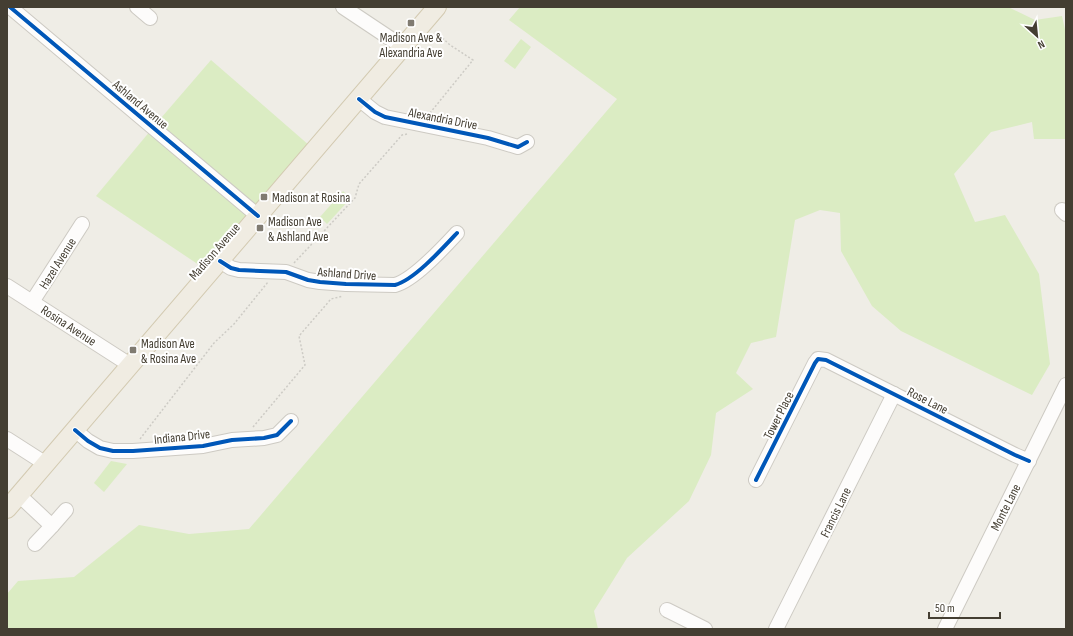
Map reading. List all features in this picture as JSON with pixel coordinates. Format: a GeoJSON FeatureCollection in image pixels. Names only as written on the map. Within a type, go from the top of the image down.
{"type":"FeatureCollection","features":[{"type":"Feature","properties":{"kind":"main road","name":"Madison Avenue"},"geometry":{"type":"LineString","coordinates":[[7,509],[437,7]]}},
{"type":"Feature","properties":{"kind":"street","name":"Ashland Avenue"},"geometry":{"type":"LineString","coordinates":[[10,7],[258,216]]}},
{"type":"Feature","properties":{"kind":"street"},"geometry":{"type":"LineString","coordinates":[[137,7],[150,18]]}},
{"type":"Feature","properties":{"kind":"street"},"geometry":{"type":"LineString","coordinates":[[343,7],[403,47]]}},
{"type":"Feature","properties":{"kind":"street","name":"Alexandria Drive"},"geometry":{"type":"LineString","coordinates":[[359,99],[375,112],[386,117],[488,138],[518,147],[527,142]]}},
{"type":"Feature","properties":{"kind":"street","name":"Hazel Avenue"},"geometry":{"type":"LineString","coordinates":[[32,302],[82,224]]}},
{"type":"Feature","properties":{"kind":"street","name":"Ashland Drive"},"geometry":{"type":"LineString","coordinates":[[220,261],[231,268],[239,270],[286,272],[308,280],[320,282],[395,285],[413,275],[458,234]]}},
{"type":"Feature","properties":{"kind":"street","name":"Rosina Avenue"},"geometry":{"type":"LineString","coordinates":[[7,286],[130,365]]}},
{"type":"Feature","properties":{"kind":"street","name":"Rose Lane"},"geometry":{"type":"LineString","coordinates":[[818,359],[826,360],[1015,455],[1029,460]]}},
{"type":"Feature","properties":{"kind":"street","name":"Tower Place"},"geometry":{"type":"LineString","coordinates":[[756,480],[818,359]]}},
{"type":"Feature","properties":{"kind":"street","name":"Monte Lane"},"geometry":{"type":"LineString","coordinates":[[945,629],[1066,385]]}},
{"type":"Feature","properties":{"kind":"street","name":"Francis Lane"},"geometry":{"type":"LineString","coordinates":[[776,629],[894,394]]}},
{"type":"Feature","properties":{"kind":"street","name":"Indiana Drive"},"geometry":{"type":"LineString","coordinates":[[75,430],[88,441],[100,448],[113,451],[133,451],[203,446],[232,440],[264,438],[277,435],[291,421]]}},
{"type":"Feature","properties":{"kind":"street"},"geometry":{"type":"LineString","coordinates":[[7,439],[46,464]]}},
{"type":"Feature","properties":{"kind":"street"},"geometry":{"type":"LineString","coordinates":[[19,495],[52,526]]}},
{"type":"Feature","properties":{"kind":"street"},"geometry":{"type":"LineString","coordinates":[[35,544],[66,510]]}},
{"type":"Feature","properties":{"kind":"street"},"geometry":{"type":"LineString","coordinates":[[667,610],[705,629]]}},
{"type":"Feature","properties":{"kind":"path"},"geometry":{"type":"LineString","coordinates":[[286,272],[355,198],[359,184],[402,135],[414,132],[422,124],[473,60],[450,45],[424,22]]}},
{"type":"Feature","properties":{"kind":"path"},"geometry":{"type":"LineString","coordinates":[[133,451],[142,434],[214,343],[234,324],[268,282],[271,271]]}},
{"type":"Feature","properties":{"kind":"path"},"geometry":{"type":"LineString","coordinates":[[243,439],[305,364],[299,336],[331,299],[346,296]]}},
{"type":"Feature","properties":{"kind":"green space"},"geometry":{"type":"Polygon","coordinates":[[[520,7],[1008,7],[1035,20],[1062,16],[1066,34],[1066,139],[1034,139],[1032,122],[991,132],[954,174],[975,222],[1005,215],[1039,274],[1050,364],[1032,395],[901,331],[872,306],[841,251],[840,213],[820,210],[795,220],[776,337],[751,343],[736,373],[753,389],[716,413],[711,455],[689,501],[627,558],[594,611],[598,629],[7,629],[7,594],[18,581],[74,577],[139,525],[189,534],[249,529],[617,99],[509,20],[520,7]]]}},
{"type":"Feature","properties":{"kind":"green space"},"geometry":{"type":"Polygon","coordinates":[[[521,39],[531,47],[515,69],[504,61],[521,39]]]}},
{"type":"Feature","properties":{"kind":"green space"},"geometry":{"type":"Polygon","coordinates":[[[211,60],[310,146],[205,269],[96,196],[211,60]]]}},
{"type":"Feature","properties":{"kind":"green space"},"geometry":{"type":"Polygon","coordinates":[[[343,191],[351,198],[327,224],[320,217],[343,191]]]}},
{"type":"Feature","properties":{"kind":"green space"},"geometry":{"type":"Polygon","coordinates":[[[111,461],[127,464],[104,492],[94,483],[111,461]]]}},
{"type":"Feature","properties":{"kind":"cycle path"},"geometry":{"type":"LineString","coordinates":[[10,7],[258,216]]}},
{"type":"Feature","properties":{"kind":"cycle path"},"geometry":{"type":"LineString","coordinates":[[359,99],[375,112],[385,117],[488,138],[518,147],[527,142]]}},
{"type":"Feature","properties":{"kind":"cycle path"},"geometry":{"type":"LineString","coordinates":[[220,261],[231,268],[239,270],[286,272],[308,280],[320,282],[395,285],[411,277],[436,255],[457,233]]}},
{"type":"Feature","properties":{"kind":"cycle path"},"geometry":{"type":"LineString","coordinates":[[756,480],[818,359],[826,360],[1029,461]]}},
{"type":"Feature","properties":{"kind":"cycle path"},"geometry":{"type":"LineString","coordinates":[[75,430],[88,441],[100,448],[113,451],[133,451],[203,446],[232,440],[264,438],[277,435],[291,421]]}},
{"type":"Feature","properties":{"kind":"place","name":"Madison Ave & Alexandria Ave"},"geometry":{"type":"Point","coordinates":[411,23]}},
{"type":"Feature","properties":{"kind":"place","name":"Madison at Rosina"},"geometry":{"type":"Point","coordinates":[264,197]}},
{"type":"Feature","properties":{"kind":"place","name":"Madison Ave & Ashland Ave"},"geometry":{"type":"Point","coordinates":[260,228]}},
{"type":"Feature","properties":{"kind":"place","name":"Madison Ave & Rosina Ave"},"geometry":{"type":"Point","coordinates":[133,350]}}]}
